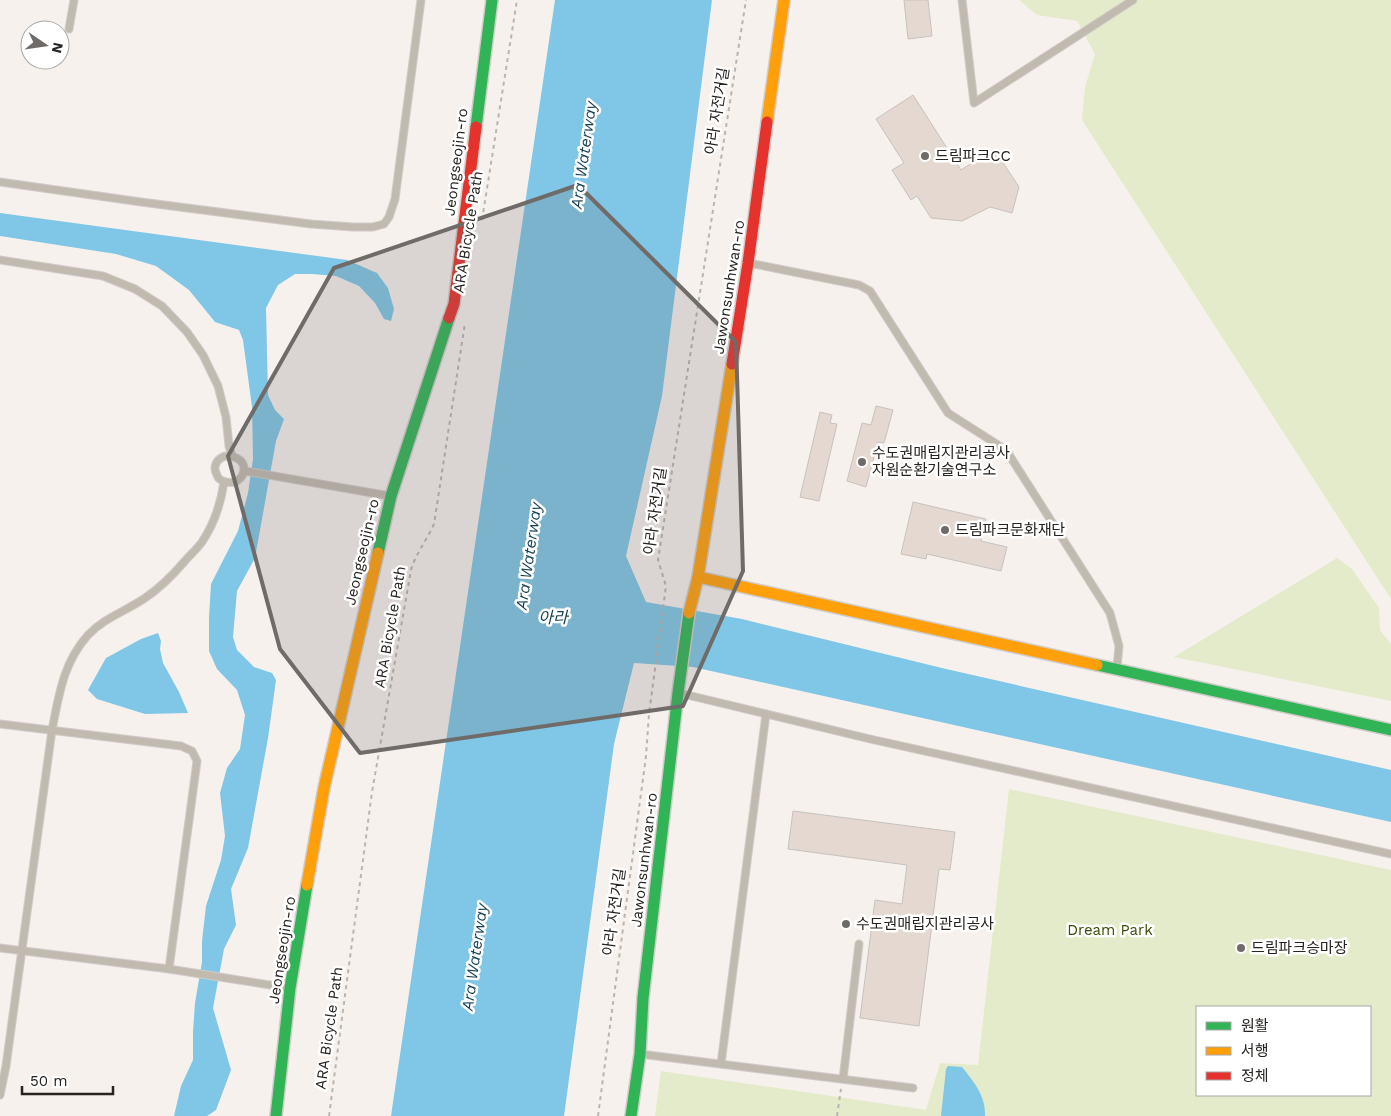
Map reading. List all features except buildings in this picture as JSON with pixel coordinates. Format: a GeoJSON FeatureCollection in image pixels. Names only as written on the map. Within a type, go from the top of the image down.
{"type":"FeatureCollection","features":[{"type":"Feature","properties":{"kind":"street","name":"Jeongseojin-ro"},"geometry":{"type":"LineString","coordinates":[[276,1116],[290,988],[324,788],[391,496],[454,304],[492,0]]}},
{"type":"Feature","properties":{"kind":"street","name":"Jawonsunhwan-ro"},"geometry":{"type":"LineString","coordinates":[[631,1116],[640,1054],[643,998],[679,687],[690,608],[698,577],[748,263],[784,0]]}},
{"type":"Feature","properties":{"kind":"street"},"geometry":{"type":"LineString","coordinates":[[698,577],[1391,730]]}},
{"type":"Feature","properties":{"kind":"lane"},"geometry":{"type":"LineString","coordinates":[[70,23],[74,0]]}},
{"type":"Feature","properties":{"kind":"lane"},"geometry":{"type":"LineString","coordinates":[[0,182],[311,224],[374,227],[384,224],[395,199],[420,0]]}},
{"type":"Feature","properties":{"kind":"lane"},"geometry":{"type":"LineString","coordinates":[[962,0],[974,103],[1133,0]]}},
{"type":"Feature","properties":{"kind":"lane"},"geometry":{"type":"LineString","coordinates":[[0,260],[103,276],[135,289],[162,306],[187,332],[203,355],[218,386],[226,416],[232,456]]}},
{"type":"Feature","properties":{"kind":"lane"},"geometry":{"type":"LineString","coordinates":[[748,263],[859,285],[870,291],[948,413],[1006,450],[1110,613],[1119,646],[1116,669]]}},
{"type":"Feature","properties":{"kind":"lane"},"geometry":{"type":"LineString","coordinates":[[232,456],[237,457],[241,461],[244,471],[237,481],[230,483],[219,479],[214,468],[221,458],[232,456]]}},
{"type":"Feature","properties":{"kind":"lane"},"geometry":{"type":"LineString","coordinates":[[244,471],[391,496]]}},
{"type":"Feature","properties":{"kind":"lane"},"geometry":{"type":"LineString","coordinates":[[0,1095],[52,730],[60,688],[71,659],[88,635],[116,614],[145,598],[168,581],[202,542],[215,516],[224,482]]}},
{"type":"Feature","properties":{"kind":"lane"},"geometry":{"type":"LineString","coordinates":[[679,687],[766,714],[885,742],[1391,854]]}},
{"type":"Feature","properties":{"kind":"lane"},"geometry":{"type":"LineString","coordinates":[[720,1064],[766,714]]}},
{"type":"Feature","properties":{"kind":"lane"},"geometry":{"type":"LineString","coordinates":[[0,724],[181,746],[192,751],[197,761],[169,969]]}},
{"type":"Feature","properties":{"kind":"lane"},"geometry":{"type":"LineString","coordinates":[[843,1079],[859,944]]}},
{"type":"Feature","properties":{"kind":"lane"},"geometry":{"type":"LineString","coordinates":[[0,948],[169,969],[290,988]]}},
{"type":"Feature","properties":{"kind":"lane"},"geometry":{"type":"LineString","coordinates":[[640,1054],[913,1088]]}},
{"type":"Feature","properties":{"kind":"path","name":"ARA Bicycle Path"},"geometry":{"type":"LineString","coordinates":[[481,223],[517,0]]}},
{"type":"Feature","properties":{"kind":"path","name":"아라 자전거길"},"geometry":{"type":"LineString","coordinates":[[598,1116],[646,756],[648,714],[666,586],[658,560],[746,0]]}},
{"type":"Feature","properties":{"kind":"path","name":"ARA Bicycle Path"},"geometry":{"type":"LineString","coordinates":[[329,1116],[377,764],[411,570],[419,549],[434,524],[466,320]]}},
{"type":"Feature","properties":{"kind":"path"},"geometry":{"type":"LineString","coordinates":[[837,1116],[843,1079]]}},
{"type":"Feature","properties":{"kind":"highlighted area"},"geometry":{"type":"Polygon","coordinates":[[[578,185],[736,342],[743,571],[683,706],[360,753],[280,649],[228,456],[334,268],[578,185]]]}},
{"type":"Feature","properties":{"kind":"green space"},"geometry":{"type":"Polygon","coordinates":[[[1019,0],[1391,0],[1391,599],[1082,120],[1085,87],[1095,54],[1077,21],[1037,15],[1019,0]]]}},
{"type":"Feature","properties":{"kind":"green space"},"geometry":{"type":"Polygon","coordinates":[[[1337,558],[1352,569],[1379,608],[1380,630],[1391,644],[1391,701],[1174,657],[1337,558]]]}},
{"type":"Feature","properties":{"kind":"green space","name":"Dream Park"},"geometry":{"type":"Polygon","coordinates":[[[1009,789],[1391,870],[1391,1116],[655,1116],[661,1071],[926,1110],[940,1063],[978,1065],[1009,789]]]}},
{"type":"Feature","properties":{"kind":"water","name":"아라"},"geometry":{"type":"Polygon","coordinates":[[[555,0],[712,0],[662,396],[626,556],[646,602],[742,619],[946,669],[1391,770],[1391,822],[693,667],[634,663],[614,744],[564,1116],[391,1116],[555,0]]]}},
{"type":"Feature","properties":{"kind":"water"},"geometry":{"type":"Polygon","coordinates":[[[0,213],[347,260],[377,273],[388,288],[394,309],[391,321],[384,319],[375,303],[359,286],[336,276],[312,274],[295,274],[278,285],[266,308],[268,395],[275,410],[284,419],[276,441],[255,558],[237,591],[233,637],[237,650],[254,667],[272,673],[276,680],[268,738],[248,848],[231,889],[236,925],[224,949],[213,1008],[231,1070],[216,1110],[207,1116],[174,1116],[181,1086],[193,1060],[195,1003],[202,962],[206,906],[221,860],[225,836],[220,793],[227,768],[240,749],[245,715],[237,690],[217,669],[209,651],[211,584],[238,531],[248,493],[253,459],[252,407],[243,340],[239,330],[215,322],[189,290],[156,266],[116,254],[0,236],[0,213]]]}},
{"type":"Feature","properties":{"kind":"water"},"geometry":{"type":"Polygon","coordinates":[[[158,633],[161,641],[160,649],[163,663],[188,713],[145,714],[97,699],[88,690],[106,658],[141,639],[158,633]]]}},
{"type":"Feature","properties":{"kind":"water"},"geometry":{"type":"Polygon","coordinates":[[[948,1066],[962,1067],[971,1078],[984,1102],[985,1116],[941,1116],[946,1069],[948,1066]]]}},
{"type":"Feature","properties":{"kind":"traffic: fast"},"geometry":{"type":"LineString","coordinates":[[476,127],[492,0]]}},
{"type":"Feature","properties":{"kind":"traffic: fast"},"geometry":{"type":"LineString","coordinates":[[378,553],[391,496],[449,318]]}},
{"type":"Feature","properties":{"kind":"traffic: fast"},"geometry":{"type":"LineString","coordinates":[[631,1116],[640,1054],[643,998],[689,613]]}},
{"type":"Feature","properties":{"kind":"traffic: fast"},"geometry":{"type":"LineString","coordinates":[[1097,665],[1391,730]]}},
{"type":"Feature","properties":{"kind":"traffic: fast"},"geometry":{"type":"LineString","coordinates":[[276,1116],[290,988],[307,885]]}},
{"type":"Feature","properties":{"kind":"traffic: slow"},"geometry":{"type":"LineString","coordinates":[[767,122],[784,0]]}},
{"type":"Feature","properties":{"kind":"traffic: slow"},"geometry":{"type":"LineString","coordinates":[[689,613],[698,577],[732,364]]}},
{"type":"Feature","properties":{"kind":"traffic: slow"},"geometry":{"type":"LineString","coordinates":[[307,885],[324,788],[378,553]]}},
{"type":"Feature","properties":{"kind":"traffic: slow"},"geometry":{"type":"LineString","coordinates":[[698,577],[1097,665]]}},
{"type":"Feature","properties":{"kind":"traffic: jam"},"geometry":{"type":"LineString","coordinates":[[732,364],[767,122]]}},
{"type":"Feature","properties":{"kind":"traffic: jam"},"geometry":{"type":"LineString","coordinates":[[449,318],[454,304],[476,127]]}},
{"type":"Feature","properties":{"kind":"place","name":"드림파크CC"},"geometry":{"type":"Point","coordinates":[925,156]}},
{"type":"Feature","properties":{"kind":"place","name":"수도권매립지관리공사 자원순환기술연구소"},"geometry":{"type":"Point","coordinates":[862,462]}},
{"type":"Feature","properties":{"kind":"place","name":"드림파크문화재단"},"geometry":{"type":"Point","coordinates":[945,530]}},
{"type":"Feature","properties":{"kind":"place","name":"수도권매립지관리공사"},"geometry":{"type":"Point","coordinates":[846,924]}},
{"type":"Feature","properties":{"kind":"place","name":"드림파크승마장"},"geometry":{"type":"Point","coordinates":[1241,948]}},
{"type":"Feature","properties":{"kind":"water label","name":"Ara Waterway"},"geometry":{"type":"Point","coordinates":[583,155]}},
{"type":"Feature","properties":{"kind":"water label","name":"Ara Waterway"},"geometry":{"type":"Point","coordinates":[528,556]}},
{"type":"Feature","properties":{"kind":"water label","name":"Ara Waterway"},"geometry":{"type":"Point","coordinates":[474,957]}}]}
